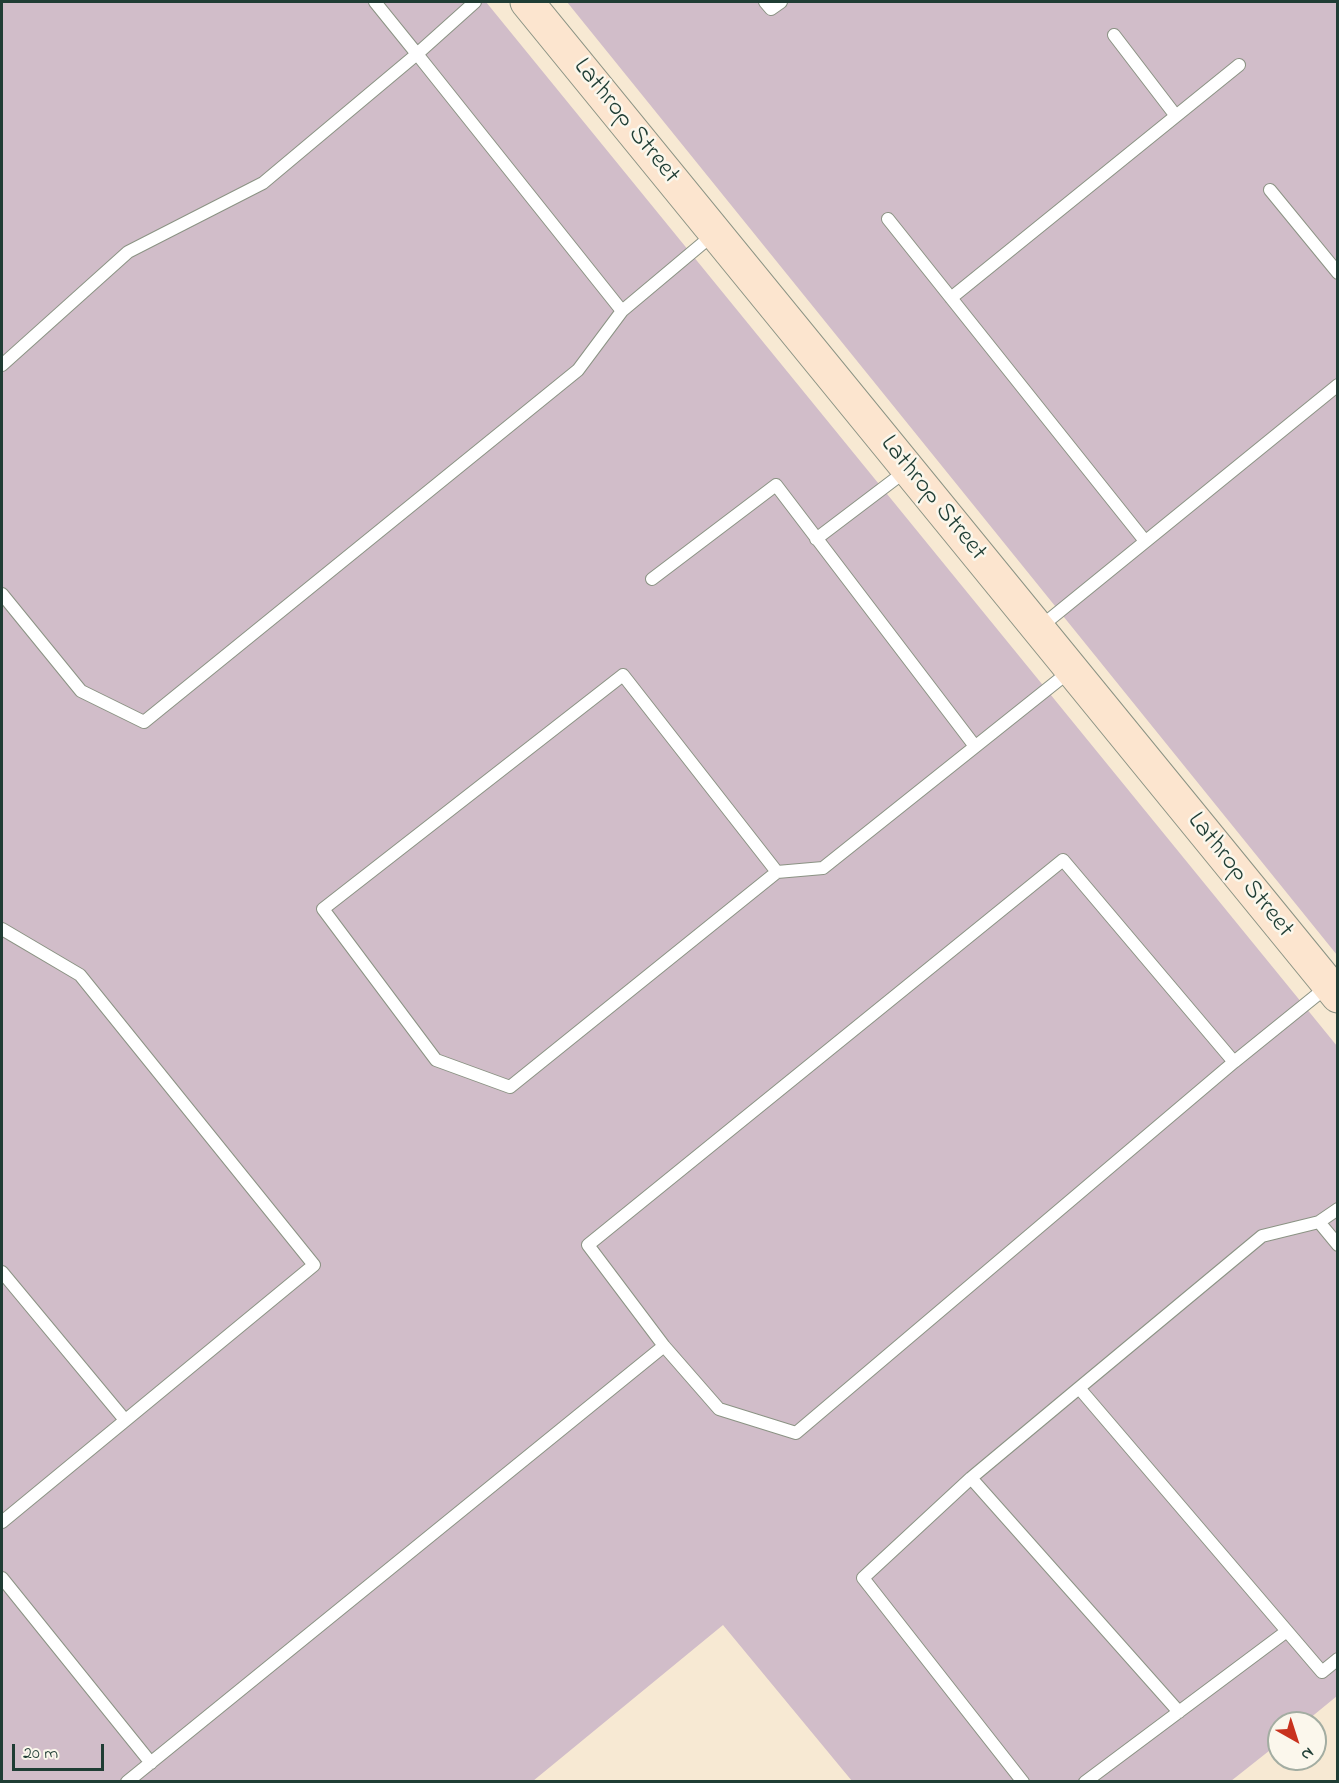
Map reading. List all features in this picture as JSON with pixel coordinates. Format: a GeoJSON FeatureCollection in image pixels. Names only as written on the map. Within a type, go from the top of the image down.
{"type":"FeatureCollection","features":[{"type":"Feature","properties":{"kind":"main road","name":"Lathrop Street"},"geometry":{"type":"LineString","coordinates":[[527,2],[1333,991]]}},
{"type":"Feature","properties":{"kind":"lane"},"geometry":{"type":"LineString","coordinates":[[375,2],[622,311]]}},
{"type":"Feature","properties":{"kind":"lane"},"geometry":{"type":"LineString","coordinates":[[2,365],[128,252],[263,183],[417,54],[475,2]]}},
{"type":"Feature","properties":{"kind":"lane"},"geometry":{"type":"LineString","coordinates":[[765,2],[771,9],[781,2]]}},
{"type":"Feature","properties":{"kind":"lane"},"geometry":{"type":"LineString","coordinates":[[1114,35],[1176,116]]}},
{"type":"Feature","properties":{"kind":"lane"},"geometry":{"type":"LineString","coordinates":[[951,298],[1239,65]]}},
{"type":"Feature","properties":{"kind":"lane"},"geometry":{"type":"LineString","coordinates":[[1270,190],[1338,273]]}},
{"type":"Feature","properties":{"kind":"lane"},"geometry":{"type":"LineString","coordinates":[[888,219],[1144,541]]}},
{"type":"Feature","properties":{"kind":"lane"},"geometry":{"type":"LineString","coordinates":[[2,594],[81,691],[144,722],[578,370],[622,311],[715,233]]}},
{"type":"Feature","properties":{"kind":"lane"},"geometry":{"type":"LineString","coordinates":[[1038,629],[1338,385]]}},
{"type":"Feature","properties":{"kind":"lane"},"geometry":{"type":"LineString","coordinates":[[816,539],[908,469]]}},
{"type":"Feature","properties":{"kind":"lane"},"geometry":{"type":"LineString","coordinates":[[652,579],[776,485],[974,745]]}},
{"type":"Feature","properties":{"kind":"lane"},"geometry":{"type":"LineString","coordinates":[[777,872],[623,675],[323,909],[436,1060],[510,1087],[777,872],[823,868],[974,745],[1071,670]]}},
{"type":"Feature","properties":{"kind":"lane"},"geometry":{"type":"LineString","coordinates":[[1234,1062],[1063,860],[588,1245],[664,1346],[719,1409],[796,1432],[1234,1062],[1333,991]]}},
{"type":"Feature","properties":{"kind":"lane"},"geometry":{"type":"LineString","coordinates":[[2,929],[80,975],[314,1265],[2,1522]]}},
{"type":"Feature","properties":{"kind":"lane"},"geometry":{"type":"LineString","coordinates":[[1023,1782],[863,1578],[971,1478],[1262,1236],[1319,1222],[1338,1209]]}},
{"type":"Feature","properties":{"kind":"lane"},"geometry":{"type":"LineString","coordinates":[[1319,1222],[1338,1245]]}},
{"type":"Feature","properties":{"kind":"lane"},"geometry":{"type":"LineString","coordinates":[[2,1272],[125,1420]]}},
{"type":"Feature","properties":{"kind":"lane"},"geometry":{"type":"LineString","coordinates":[[128,1782],[664,1346]]}},
{"type":"Feature","properties":{"kind":"lane"},"geometry":{"type":"LineString","coordinates":[[1079,1388],[1322,1672],[1338,1659]]}},
{"type":"Feature","properties":{"kind":"lane"},"geometry":{"type":"LineString","coordinates":[[971,1478],[1179,1712]]}},
{"type":"Feature","properties":{"kind":"lane"},"geometry":{"type":"LineString","coordinates":[[2,1578],[151,1763]]}},
{"type":"Feature","properties":{"kind":"lane"},"geometry":{"type":"LineString","coordinates":[[1085,1782],[1287,1631]]}},
{"type":"Feature","properties":{"kind":"shaded area"},"geometry":{"type":"Polygon","coordinates":[[[2,2],[486,2],[1337,1046],[1337,1696],[1319,1711],[1267,1711],[1267,1752],[1231,1781],[852,1781],[723,1625],[533,1781],[2,1782],[2,2]]]}},
{"type":"Feature","properties":{"kind":"shaded area"},"geometry":{"type":"Polygon","coordinates":[[[567,2],[1337,2],[1337,955],[567,2]]]}}]}
